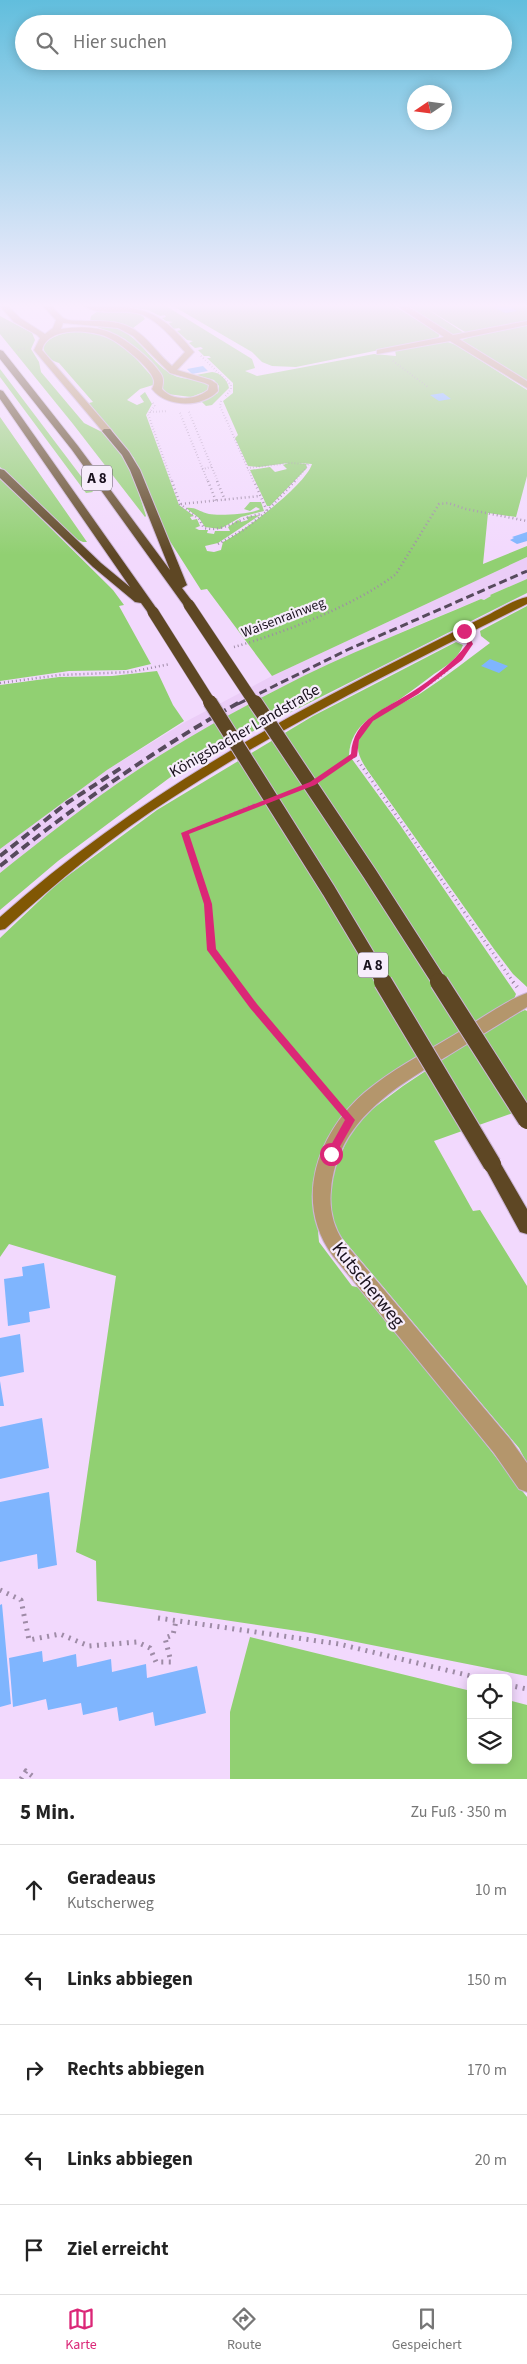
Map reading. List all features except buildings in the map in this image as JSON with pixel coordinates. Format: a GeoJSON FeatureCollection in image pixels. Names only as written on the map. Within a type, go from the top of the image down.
{"type":"FeatureCollection","features":[{"type":"Feature","properties":{"kind":"highway","name":"A 8"},"geometry":{"type":"LineString","coordinates":[[28,389],[75,448],[189,605],[370,874],[527,1120]]}},
{"type":"Feature","properties":{"kind":"highway","name":"A 8"},"geometry":{"type":"LineString","coordinates":[[0,393],[153,612],[329,892],[492,1164],[527,1226]]}},
{"type":"Feature","properties":{"kind":"highway"},"geometry":{"type":"LineString","coordinates":[[107,431],[126,454],[135,470],[189,605]]}},
{"type":"Feature","properties":{"kind":"highway"},"geometry":{"type":"LineString","coordinates":[[0,472],[97,565],[153,612]]}},
{"type":"Feature","properties":{"kind":"main road","name":"Königsbacher Landstraße"},"geometry":{"type":"LineString","coordinates":[[0,925],[47,883],[116,829],[211,767],[296,719],[527,600]]}},
{"type":"Feature","properties":{"kind":"street"},"geometry":{"type":"LineString","coordinates":[[70,389],[107,431]]}},
{"type":"Feature","properties":{"kind":"street"},"geometry":{"type":"LineString","coordinates":[[157,389],[162,395],[187,400],[201,398],[214,391],[214,389]]}},
{"type":"Feature","properties":{"kind":"street","name":"Kutscherweg"},"geometry":{"type":"LineString","coordinates":[[527,999],[386,1086],[350,1120],[331,1154],[321,1186],[321,1212],[327,1232],[348,1262],[502,1446],[527,1480]]}},
{"type":"Feature","properties":{"kind":"path"},"geometry":{"type":"LineString","coordinates":[[231,389],[221,399],[220,406],[267,510]]}},
{"type":"Feature","properties":{"kind":"path"},"geometry":{"type":"LineString","coordinates":[[150,398],[155,406],[148,414],[180,504],[199,519],[204,528],[212,530],[224,529],[236,520],[246,516],[263,514]]}},
{"type":"Feature","properties":{"kind":"path"},"geometry":{"type":"LineString","coordinates":[[187,409],[225,500]]}},
{"type":"Feature","properties":{"kind":"path"},"geometry":{"type":"LineString","coordinates":[[179,410],[216,501]]}},
{"type":"Feature","properties":{"kind":"path"},"geometry":{"type":"LineString","coordinates":[[190,437],[199,436]]}},
{"type":"Feature","properties":{"kind":"path"},"geometry":{"type":"LineString","coordinates":[[218,544],[263,514],[303,473],[309,464],[290,463],[247,468]]}},
{"type":"Feature","properties":{"kind":"path"},"geometry":{"type":"LineString","coordinates":[[202,469],[212,467]]}},
{"type":"Feature","properties":{"kind":"path"},"geometry":{"type":"LineString","coordinates":[[180,504],[260,496]]}},
{"type":"Feature","properties":{"kind":"path","name":"Waisenrainweg"},"geometry":{"type":"LineString","coordinates":[[233,647],[260,639],[300,623],[356,599],[387,582],[396,574],[439,504],[448,503],[485,514],[527,521]]}},
{"type":"Feature","properties":{"kind":"path"},"geometry":{"type":"LineString","coordinates":[[464,631],[470,644],[460,658],[415,693],[370,720],[355,740],[354,755],[481,938],[527,999]]}},
{"type":"Feature","properties":{"kind":"path"},"geometry":{"type":"LineString","coordinates":[[0,683],[60,674],[131,672],[179,662]]}},
{"type":"Feature","properties":{"kind":"path"},"geometry":{"type":"LineString","coordinates":[[319,779],[354,755]]}},
{"type":"Feature","properties":{"kind":"path"},"geometry":{"type":"LineString","coordinates":[[261,803],[185,833],[208,904],[212,950],[253,1006],[350,1120]]}},
{"type":"Feature","properties":{"kind":"path"},"geometry":{"type":"LineString","coordinates":[[0,1590],[21,1600],[28,1640],[60,1634],[89,1646],[137,1642],[150,1648],[156,1662],[171,1662],[165,1638],[173,1635],[176,1621]]}},
{"type":"Feature","properties":{"kind":"path"},"geometry":{"type":"LineString","coordinates":[[158,1618],[339,1644],[467,1675]]}},
{"type":"Feature","properties":{"kind":"path"},"geometry":{"type":"LineString","coordinates":[[512,1686],[527,1689]]}},
{"type":"Feature","properties":{"kind":"path"},"geometry":{"type":"LineString","coordinates":[[22,1779],[26,1771],[36,1779]]}},
{"type":"Feature","properties":{"kind":"shaded area"},"geometry":{"type":"Polygon","coordinates":[[[527,557],[527,579],[483,600],[481,599],[413,627],[280,688],[198,733],[136,771],[56,829],[0,873],[0,849],[107,770],[185,722],[272,676],[527,557]]]}},
{"type":"Feature","properties":{"kind":"green space"},"geometry":{"type":"Polygon","coordinates":[[[9,389],[15,389],[93,492],[86,493],[9,389]]]}},
{"type":"Feature","properties":{"kind":"green space"},"geometry":{"type":"Polygon","coordinates":[[[45,389],[55,389],[84,423],[102,432],[121,454],[134,478],[145,517],[45,389]]]}},
{"type":"Feature","properties":{"kind":"green space"},"geometry":{"type":"Polygon","coordinates":[[[82,389],[140,389],[127,400],[137,405],[144,402],[140,396],[145,392],[152,404],[146,415],[179,505],[194,516],[190,517],[192,520],[197,519],[200,526],[195,528],[208,530],[207,533],[214,534],[215,531],[230,531],[228,527],[238,520],[241,522],[248,520],[246,517],[260,515],[218,543],[205,546],[207,551],[214,552],[221,550],[223,542],[273,507],[298,484],[312,464],[299,463],[306,464],[307,468],[270,506],[267,506],[250,470],[270,467],[275,472],[287,469],[283,465],[288,463],[259,467],[248,466],[235,438],[238,435],[223,401],[233,393],[233,389],[525,389],[527,390],[527,476],[516,517],[488,513],[483,564],[527,546],[527,557],[272,676],[207,589],[201,590],[166,535],[134,458],[89,403],[93,402],[82,389]]]}},
{"type":"Feature","properties":{"kind":"green space"},"geometry":{"type":"Polygon","coordinates":[[[163,389],[209,390],[191,397],[167,394],[163,389]]]}},
{"type":"Feature","properties":{"kind":"green space"},"geometry":{"type":"Polygon","coordinates":[[[219,389],[228,389],[212,405],[206,406],[201,401],[218,393],[219,389]]]}},
{"type":"Feature","properties":{"kind":"green space"},"geometry":{"type":"Polygon","coordinates":[[[0,417],[87,542],[76,539],[0,467],[0,417]]]}},
{"type":"Feature","properties":{"kind":"green space"},"geometry":{"type":"Polygon","coordinates":[[[0,478],[113,590],[124,605],[119,606],[151,664],[126,670],[69,671],[0,681],[0,478]]]}},
{"type":"Feature","properties":{"kind":"green space"},"geometry":{"type":"Polygon","coordinates":[[[250,502],[261,502],[264,511],[241,517],[220,529],[205,527],[199,518],[186,508],[220,515],[243,513],[260,509],[256,507],[250,511],[244,509],[250,502]]]}},
{"type":"Feature","properties":{"kind":"green space"},"geometry":{"type":"Polygon","coordinates":[[[527,579],[527,593],[188,764],[58,861],[0,910],[0,873],[101,795],[171,748],[262,697],[305,676],[405,631],[481,599],[484,600],[490,595],[527,579]]]}},
{"type":"Feature","properties":{"kind":"green space"},"geometry":{"type":"Polygon","coordinates":[[[527,606],[527,987],[513,974],[494,949],[368,771],[360,758],[358,745],[366,727],[373,721],[424,691],[490,643],[481,636],[480,631],[527,606]]]}},
{"type":"Feature","properties":{"kind":"green space"},"geometry":{"type":"Polygon","coordinates":[[[456,642],[463,645],[451,662],[366,721],[354,735],[349,755],[400,825],[516,994],[514,999],[348,1115],[317,1220],[319,1242],[352,1286],[365,1289],[527,1497],[527,1676],[311,1633],[97,1601],[96,1561],[76,1552],[116,1276],[9,1244],[0,1257],[0,938],[58,883],[157,810],[313,716],[456,642]]]}},
{"type":"Feature","properties":{"kind":"green space"},"geometry":{"type":"Polygon","coordinates":[[[157,671],[173,705],[184,721],[107,770],[0,849],[0,685],[59,677],[112,676],[157,671]]]}},
{"type":"Feature","properties":{"kind":"green space"},"geometry":{"type":"Polygon","coordinates":[[[525,1010],[527,1011],[527,1108],[434,1141],[473,1211],[480,1210],[527,1286],[527,1463],[519,1448],[337,1232],[329,1211],[327,1188],[351,1130],[363,1116],[403,1086],[504,1019],[525,1010]]]}},
{"type":"Feature","properties":{"kind":"green space"},"geometry":{"type":"Polygon","coordinates":[[[250,1637],[467,1690],[467,1764],[512,1764],[512,1701],[527,1705],[527,1779],[230,1779],[230,1712],[250,1637]]]}},
{"type":"Feature","properties":{"kind":"railway"},"geometry":{"type":"LineString","coordinates":[[238,704],[347,650],[527,571]]}},
{"type":"Feature","properties":{"kind":"railway"},"geometry":{"type":"LineString","coordinates":[[0,866],[58,821],[147,758],[240,702]]}},
{"type":"Feature","properties":{"kind":"railway"},"geometry":{"type":"LineString","coordinates":[[0,856],[67,803],[121,768]]}},
{"type":"Feature","properties":{"kind":"route"},"geometry":{"type":"LineString","coordinates":[[331,1154],[350,1120],[253,1006],[212,950],[208,904],[185,833],[235,812],[312,784],[339,766],[354,755],[355,740],[359,732],[370,720],[415,693],[460,658],[470,644],[464,631]]}}]}
